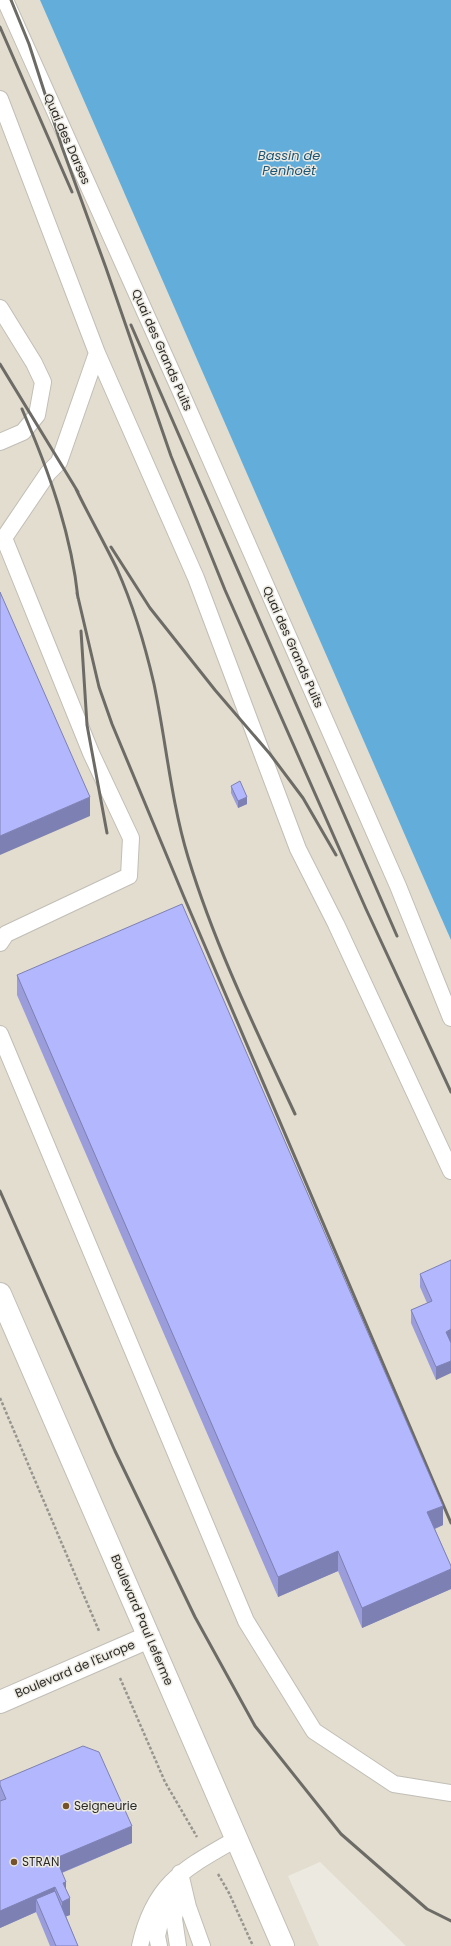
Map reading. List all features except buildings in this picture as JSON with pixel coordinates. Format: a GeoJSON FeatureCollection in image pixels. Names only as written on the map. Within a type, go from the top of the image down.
{"type":"FeatureCollection","features":[{"type":"Feature","properties":{"kind":"main road","name":"Boulevard Paul Leferme"},"geometry":{"type":"LineString","coordinates":[[0,1294],[283,1946]]}},
{"type":"Feature","properties":{"kind":"main road","name":"Boulevard de l'Europe"},"geometry":{"type":"LineString","coordinates":[[0,1702],[149,1637]]}},
{"type":"Feature","properties":{"kind":"lane","name":"Quai des Darses"},"geometry":{"type":"LineString","coordinates":[[5,0],[129,277]]}},
{"type":"Feature","properties":{"kind":"lane"},"geometry":{"type":"LineString","coordinates":[[0,99],[97,353],[196,578],[298,849],[336,924],[451,1171]]}},
{"type":"Feature","properties":{"kind":"lane","name":"Quai des Grands Puits"},"geometry":{"type":"LineString","coordinates":[[129,277],[398,886],[451,1018]]}},
{"type":"Feature","properties":{"kind":"lane"},"geometry":{"type":"LineString","coordinates":[[0,308],[34,364],[43,382],[37,415],[23,432],[0,442]]}},
{"type":"Feature","properties":{"kind":"lane"},"geometry":{"type":"LineString","coordinates":[[0,943],[6,934],[129,876],[131,838],[91,753],[4,538],[48,473],[59,462],[97,353]]}},
{"type":"Feature","properties":{"kind":"lane"},"geometry":{"type":"LineString","coordinates":[[0,1034],[246,1621],[314,1731],[394,1784],[451,1793]]}},
{"type":"Feature","properties":{"kind":"lane"},"geometry":{"type":"LineString","coordinates":[[140,1946],[147,1920],[166,1887],[180,1873],[236,1839]]}},
{"type":"Feature","properties":{"kind":"lane"},"geometry":{"type":"LineString","coordinates":[[159,1946],[157,1936],[162,1910],[168,1892],[180,1873]]}},
{"type":"Feature","properties":{"kind":"lane"},"geometry":{"type":"LineString","coordinates":[[178,1946],[174,1919],[180,1873]]}},
{"type":"Feature","properties":{"kind":"lane"},"geometry":{"type":"LineString","coordinates":[[180,1873],[188,1907],[202,1946]]}},
{"type":"Feature","properties":{"kind":"path"},"geometry":{"type":"LineString","coordinates":[[229,1893],[253,1946]]}},
{"type":"Feature","properties":{"kind":"shaded area"},"geometry":{"type":"Polygon","coordinates":[[[0,0],[451,0],[451,1946],[406,1946],[320,1862],[288,1876],[319,1946],[0,1946],[0,0]]]}},
{"type":"Feature","properties":{"kind":"water","name":"Bassin de Penhoët"},"geometry":{"type":"Polygon","coordinates":[[[40,0],[451,0],[451,940],[432,897],[40,0]]]}},
{"type":"Feature","properties":{"kind":"railway"},"geometry":{"type":"LineString","coordinates":[[11,0],[29,44],[62,147],[106,268],[171,456],[225,590],[366,909],[451,1092]]}},
{"type":"Feature","properties":{"kind":"railway"},"geometry":{"type":"LineString","coordinates":[[0,27],[72,192]]}},
{"type":"Feature","properties":{"kind":"railway"},"geometry":{"type":"LineString","coordinates":[[131,325],[397,936]]}},
{"type":"Feature","properties":{"kind":"railway"},"geometry":{"type":"LineString","coordinates":[[0,364],[78,492]]}},
{"type":"Feature","properties":{"kind":"railway"},"geometry":{"type":"LineString","coordinates":[[22,409],[41,455],[57,501],[70,549],[78,598]]}},
{"type":"Feature","properties":{"kind":"railway"},"geometry":{"type":"LineString","coordinates":[[76,489],[117,569],[138,625],[154,684],[182,836],[199,890],[223,955],[295,1114]]}},
{"type":"Feature","properties":{"kind":"railway"},"geometry":{"type":"LineString","coordinates":[[111,547],[150,608],[215,690],[270,754],[303,798],[336,855]]}},
{"type":"Feature","properties":{"kind":"railway"},"geometry":{"type":"LineString","coordinates":[[77,593],[99,687],[112,724],[184,897],[451,1523]]}},
{"type":"Feature","properties":{"kind":"railway"},"geometry":{"type":"LineString","coordinates":[[81,631],[87,725],[107,833]]}},
{"type":"Feature","properties":{"kind":"railway"},"geometry":{"type":"LineString","coordinates":[[0,1191],[115,1451],[195,1617],[255,1726],[341,1834],[427,1909],[451,1921]]}},
{"type":"Feature","properties":{"kind":"place","name":"Seigneurie"},"geometry":{"type":"Point","coordinates":[66,1806]}},
{"type":"Feature","properties":{"kind":"place","name":"STRAN"},"geometry":{"type":"Point","coordinates":[14,1862]}}]}
